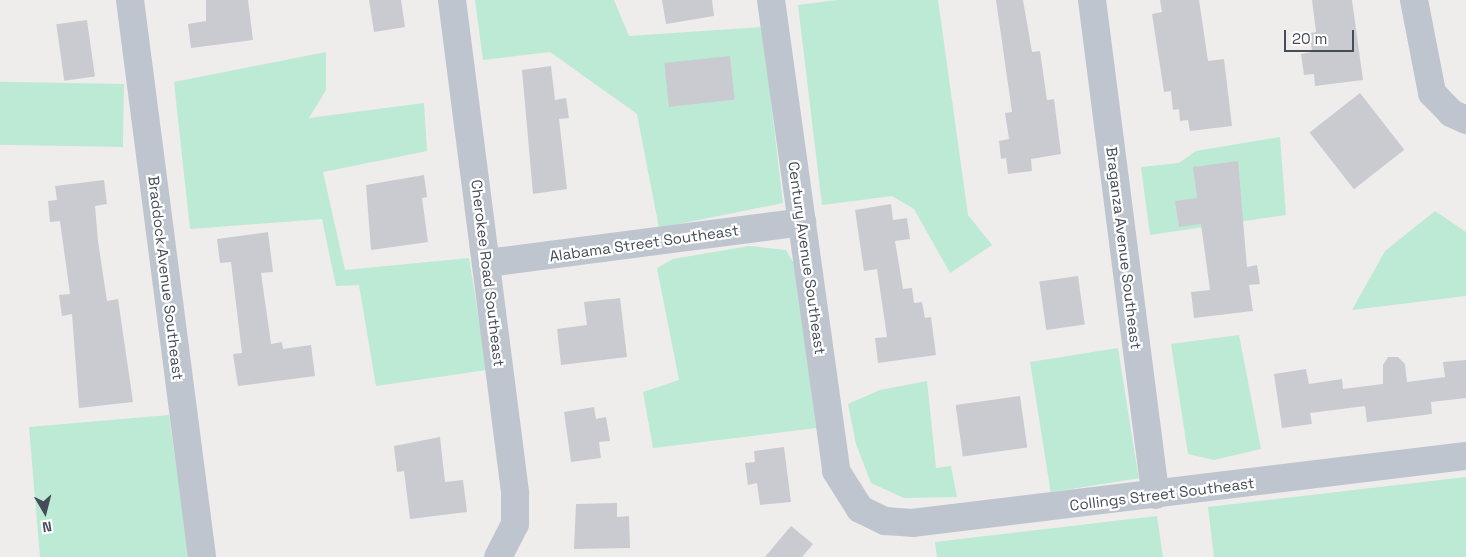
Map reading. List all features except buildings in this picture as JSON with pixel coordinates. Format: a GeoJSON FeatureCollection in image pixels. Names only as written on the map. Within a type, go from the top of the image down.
{"type":"FeatureCollection","features":[{"type":"Feature","properties":{"kind":"street","name":"Braddock Avenue Southeast"},"geometry":{"type":"LineString","coordinates":[[130,0],[202,557]]}},
{"type":"Feature","properties":{"kind":"street","name":"Cherokee Road Southeast"},"geometry":{"type":"LineString","coordinates":[[452,0],[515,493],[515,524],[502,551]]}},
{"type":"Feature","properties":{"kind":"street","name":"Century Avenue Southeast"},"geometry":{"type":"LineString","coordinates":[[771,0],[836,471],[860,509]]}},
{"type":"Feature","properties":{"kind":"street","name":"Braganza Avenue Southeast"},"geometry":{"type":"LineString","coordinates":[[1092,0],[1156,496]]}},
{"type":"Feature","properties":{"kind":"street"},"geometry":{"type":"LineString","coordinates":[[1414,0],[1432,93],[1458,117]]}},
{"type":"Feature","properties":{"kind":"street","name":"Alabama Street Southeast"},"geometry":{"type":"LineString","coordinates":[[487,263],[802,222]]}},
{"type":"Feature","properties":{"kind":"street","name":"Collings Street Southeast"},"geometry":{"type":"LineString","coordinates":[[860,509],[885,521],[912,524],[1156,496],[1466,456]]}},
{"type":"Feature","properties":{"kind":"green space"},"geometry":{"type":"Polygon","coordinates":[[[475,0],[614,0],[629,36],[762,27],[783,203],[659,228],[637,114],[550,52],[483,60],[475,0]]]}},
{"type":"Feature","properties":{"kind":"green space"},"geometry":{"type":"Polygon","coordinates":[[[837,0],[938,0],[968,215],[992,245],[950,273],[914,209],[892,196],[822,205],[798,5],[837,0]]]}},
{"type":"Feature","properties":{"kind":"green space"},"geometry":{"type":"Polygon","coordinates":[[[326,52],[326,90],[309,118],[424,103],[427,151],[323,172],[345,270],[469,258],[487,370],[376,386],[359,285],[336,286],[322,219],[190,229],[174,82],[326,52]]]}},
{"type":"Feature","properties":{"kind":"green space"},"geometry":{"type":"Polygon","coordinates":[[[0,82],[124,84],[123,147],[0,145],[0,82]]]}},
{"type":"Feature","properties":{"kind":"green space"},"geometry":{"type":"Polygon","coordinates":[[[1280,137],[1286,215],[1150,235],[1141,167],[1179,163],[1196,151],[1280,137]]]}},
{"type":"Feature","properties":{"kind":"green space"},"geometry":{"type":"Polygon","coordinates":[[[1435,211],[1466,232],[1466,296],[1352,310],[1385,251],[1435,211]]]}},
{"type":"Feature","properties":{"kind":"green space"},"geometry":{"type":"Polygon","coordinates":[[[749,246],[786,250],[796,267],[816,428],[653,448],[643,392],[679,380],[657,268],[673,259],[749,246]]]}},
{"type":"Feature","properties":{"kind":"green space"},"geometry":{"type":"Polygon","coordinates":[[[1239,335],[1261,449],[1214,460],[1188,454],[1171,344],[1239,335]]]}},
{"type":"Feature","properties":{"kind":"green space"},"geometry":{"type":"Polygon","coordinates":[[[1118,348],[1139,478],[1051,492],[1030,362],[1118,348]]]}},
{"type":"Feature","properties":{"kind":"green space"},"geometry":{"type":"Polygon","coordinates":[[[927,381],[936,468],[951,466],[957,497],[904,498],[871,483],[856,444],[848,404],[880,390],[927,381]]]}},
{"type":"Feature","properties":{"kind":"green space"},"geometry":{"type":"Polygon","coordinates":[[[169,415],[189,557],[40,557],[29,427],[169,415]]]}},
{"type":"Feature","properties":{"kind":"green space"},"geometry":{"type":"Polygon","coordinates":[[[1466,477],[1466,557],[1214,557],[1208,507],[1466,477]]]}},
{"type":"Feature","properties":{"kind":"green space"},"geometry":{"type":"Polygon","coordinates":[[[1157,516],[1163,557],[937,557],[935,542],[1157,516]]]}}]}
